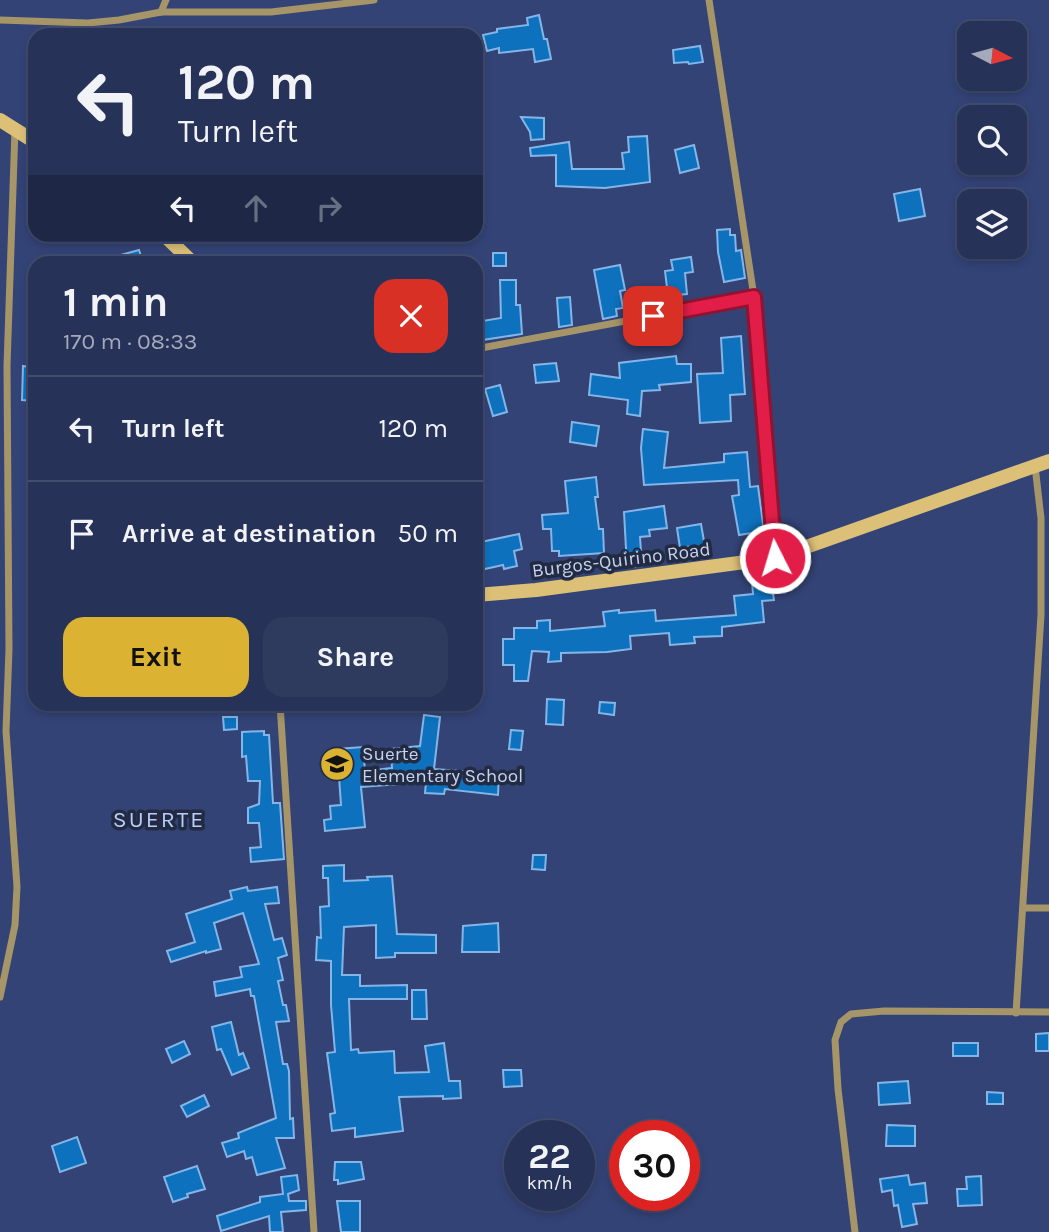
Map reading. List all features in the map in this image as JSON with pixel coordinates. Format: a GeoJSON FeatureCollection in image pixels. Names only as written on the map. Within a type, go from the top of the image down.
{"type":"FeatureCollection","features":[{"type":"Feature","properties":{"kind":"street"},"geometry":{"type":"LineString","coordinates":[[160,12],[166,0]]}},
{"type":"Feature","properties":{"kind":"street"},"geometry":{"type":"LineString","coordinates":[[0,20],[88,23],[160,12],[271,12],[374,0]]}},
{"type":"Feature","properties":{"kind":"street"},"geometry":{"type":"LineString","coordinates":[[709,0],[754,297],[775,558]]}},
{"type":"Feature","properties":{"kind":"street"},"geometry":{"type":"LineString","coordinates":[[0,120],[28,137]]}},
{"type":"Feature","properties":{"kind":"street"},"geometry":{"type":"LineString","coordinates":[[0,997],[15,925],[17,887],[6,732],[9,649],[7,366],[15,128]]}},
{"type":"Feature","properties":{"kind":"street"},"geometry":{"type":"LineString","coordinates":[[171,242],[186,256]]}},
{"type":"Feature","properties":{"kind":"street"},"geometry":{"type":"LineString","coordinates":[[483,348],[754,297]]}},
{"type":"Feature","properties":{"kind":"street"},"geometry":{"type":"LineString","coordinates":[[1016,1013],[1041,615],[1042,463]]}},
{"type":"Feature","properties":{"kind":"street","name":"Burgos-Quirino Road"},"geometry":{"type":"LineString","coordinates":[[483,594],[536,590],[775,558],[1042,463]]}},
{"type":"Feature","properties":{"kind":"street"},"geometry":{"type":"LineString","coordinates":[[280,711],[314,1232]]}},
{"type":"Feature","properties":{"kind":"street"},"geometry":{"type":"LineString","coordinates":[[1023,908],[1049,908]]}},
{"type":"Feature","properties":{"kind":"street"},"geometry":{"type":"LineString","coordinates":[[855,1232],[838,1089],[835,1040],[841,1022],[852,1014],[884,1011],[1049,1012]]}},
{"type":"Feature","properties":{"kind":"building"},"geometry":{"type":"Polygon","coordinates":[[[539,15],[551,59],[535,62],[533,49],[499,53],[499,48],[487,51],[483,35],[497,32],[497,29],[528,25],[527,18],[539,15]]]}},
{"type":"Feature","properties":{"kind":"building"},"geometry":{"type":"Polygon","coordinates":[[[700,46],[703,62],[674,63],[673,50],[700,46]]]}},
{"type":"Feature","properties":{"kind":"building"},"geometry":{"type":"Polygon","coordinates":[[[521,117],[544,118],[544,139],[531,140],[530,132],[521,117]]]}},
{"type":"Feature","properties":{"kind":"building"},"geometry":{"type":"Polygon","coordinates":[[[647,136],[650,182],[605,188],[556,186],[556,155],[531,156],[530,148],[569,142],[572,169],[624,169],[622,153],[629,152],[628,137],[647,136]]]}},
{"type":"Feature","properties":{"kind":"building"},"geometry":{"type":"Polygon","coordinates":[[[694,145],[699,168],[680,173],[675,150],[694,145]]]}},
{"type":"Feature","properties":{"kind":"building"},"geometry":{"type":"Polygon","coordinates":[[[920,189],[925,216],[899,221],[894,194],[920,189]]]}},
{"type":"Feature","properties":{"kind":"building"},"geometry":{"type":"Polygon","coordinates":[[[730,229],[730,235],[735,235],[736,251],[741,250],[745,278],[724,282],[717,230],[730,229]]]}},
{"type":"Feature","properties":{"kind":"building"},"geometry":{"type":"Polygon","coordinates":[[[139,250],[141,256],[117,256],[139,250]]]}},
{"type":"Feature","properties":{"kind":"building"},"geometry":{"type":"Polygon","coordinates":[[[493,253],[506,253],[506,266],[493,266],[493,253]]]}},
{"type":"Feature","properties":{"kind":"building"},"geometry":{"type":"Polygon","coordinates":[[[691,257],[693,272],[685,273],[687,294],[668,296],[665,271],[673,270],[671,260],[691,257]]]}},
{"type":"Feature","properties":{"kind":"building"},"geometry":{"type":"Polygon","coordinates":[[[620,265],[625,290],[620,291],[623,308],[616,309],[617,316],[603,319],[594,270],[620,265]]]}},
{"type":"Feature","properties":{"kind":"building"},"geometry":{"type":"Polygon","coordinates":[[[500,280],[516,280],[516,305],[520,305],[522,334],[483,340],[483,321],[501,318],[500,280]]]}},
{"type":"Feature","properties":{"kind":"building"},"geometry":{"type":"Polygon","coordinates":[[[658,292],[660,307],[646,310],[644,295],[658,292]]]}},
{"type":"Feature","properties":{"kind":"building"},"geometry":{"type":"Polygon","coordinates":[[[570,297],[572,325],[559,327],[557,298],[570,297]]]}},
{"type":"Feature","properties":{"kind":"building"},"geometry":{"type":"Polygon","coordinates":[[[741,336],[745,394],[730,395],[731,421],[700,423],[697,374],[723,373],[721,338],[741,336]]]}},
{"type":"Feature","properties":{"kind":"building"},"geometry":{"type":"Polygon","coordinates":[[[676,356],[677,364],[691,364],[691,382],[659,385],[660,390],[642,391],[640,416],[627,414],[628,400],[589,395],[591,374],[620,378],[619,363],[676,356]]]}},
{"type":"Feature","properties":{"kind":"building"},"geometry":{"type":"Polygon","coordinates":[[[556,363],[559,381],[536,383],[534,365],[556,363]]]}},
{"type":"Feature","properties":{"kind":"building"},"geometry":{"type":"Polygon","coordinates":[[[23,366],[28,367],[28,400],[22,400],[23,366]]]}},
{"type":"Feature","properties":{"kind":"building"},"geometry":{"type":"Polygon","coordinates":[[[500,385],[507,412],[493,416],[485,389],[500,385]]]}},
{"type":"Feature","properties":{"kind":"building"},"geometry":{"type":"Polygon","coordinates":[[[572,422],[599,426],[596,446],[570,442],[572,422]]]}},
{"type":"Feature","properties":{"kind":"building"},"geometry":{"type":"Polygon","coordinates":[[[643,429],[668,432],[664,468],[724,462],[724,454],[747,452],[750,487],[758,486],[764,531],[739,535],[732,496],[739,495],[738,480],[644,485],[641,448],[643,429]]]}},
{"type":"Feature","properties":{"kind":"building"},"geometry":{"type":"Polygon","coordinates":[[[596,477],[598,497],[595,497],[599,529],[603,529],[604,553],[559,556],[559,551],[552,551],[551,529],[543,529],[542,515],[568,513],[565,481],[596,477]]]}},
{"type":"Feature","properties":{"kind":"building"},"geometry":{"type":"Polygon","coordinates":[[[664,506],[667,528],[649,530],[650,536],[640,537],[642,566],[627,567],[624,512],[664,506]]]}},
{"type":"Feature","properties":{"kind":"building"},"geometry":{"type":"Polygon","coordinates":[[[701,524],[706,553],[694,555],[693,546],[680,548],[677,528],[701,524]]]}},
{"type":"Feature","properties":{"kind":"building"},"geometry":{"type":"Polygon","coordinates":[[[519,534],[522,549],[514,551],[517,566],[504,569],[503,565],[483,569],[483,542],[519,534]]]}},
{"type":"Feature","properties":{"kind":"building"},"geometry":{"type":"Polygon","coordinates":[[[771,579],[774,600],[762,601],[764,622],[722,627],[722,636],[694,637],[695,643],[670,645],[669,633],[630,636],[631,649],[561,653],[561,661],[548,662],[549,652],[532,651],[528,681],[514,681],[514,665],[503,665],[503,639],[514,639],[514,628],[537,628],[537,621],[550,620],[550,631],[605,626],[603,612],[619,610],[619,613],[655,610],[656,621],[736,615],[734,596],[753,594],[752,581],[771,579]]]}},
{"type":"Feature","properties":{"kind":"building"},"geometry":{"type":"Polygon","coordinates":[[[547,699],[564,700],[563,725],[546,724],[547,699]]]}},
{"type":"Feature","properties":{"kind":"building"},"geometry":{"type":"Polygon","coordinates":[[[600,702],[615,703],[614,715],[599,713],[600,702]]]}},
{"type":"Feature","properties":{"kind":"building"},"geometry":{"type":"Polygon","coordinates":[[[424,715],[440,717],[434,769],[499,774],[498,795],[445,789],[444,794],[425,793],[426,782],[361,787],[365,827],[325,831],[324,820],[331,819],[330,806],[341,805],[337,749],[363,747],[365,771],[392,768],[391,749],[420,746],[424,715]]]}},
{"type":"Feature","properties":{"kind":"building"},"geometry":{"type":"Polygon","coordinates":[[[223,717],[237,717],[237,729],[224,730],[223,717]]]}},
{"type":"Feature","properties":{"kind":"building"},"geometry":{"type":"Polygon","coordinates":[[[511,730],[523,731],[521,750],[509,749],[511,730]]]}},
{"type":"Feature","properties":{"kind":"building"},"geometry":{"type":"Polygon","coordinates":[[[264,731],[264,735],[269,735],[273,803],[280,803],[284,859],[251,862],[250,848],[261,847],[259,823],[248,823],[248,808],[259,804],[260,781],[248,781],[246,756],[242,757],[242,732],[264,731]]]}},
{"type":"Feature","properties":{"kind":"building"},"geometry":{"type":"Polygon","coordinates":[[[533,855],[546,855],[545,870],[532,869],[533,855]]]}},
{"type":"Feature","properties":{"kind":"building"},"geometry":{"type":"Polygon","coordinates":[[[344,865],[344,881],[392,876],[397,934],[436,935],[436,953],[395,953],[395,957],[376,958],[376,925],[344,927],[342,975],[360,975],[360,986],[407,985],[407,999],[349,999],[351,1050],[358,1049],[359,1053],[394,1051],[395,1073],[429,1072],[425,1046],[444,1043],[449,1081],[460,1081],[461,1098],[399,1097],[403,1131],[355,1137],[355,1128],[332,1131],[330,1114],[335,1113],[327,1053],[335,1052],[331,961],[316,960],[317,937],[321,938],[320,907],[329,906],[328,878],[323,878],[323,866],[344,865]]]}},
{"type":"Feature","properties":{"kind":"building"},"geometry":{"type":"Polygon","coordinates":[[[247,887],[248,891],[277,887],[279,903],[265,904],[274,940],[282,938],[287,955],[278,958],[283,980],[278,981],[289,1021],[276,1022],[283,1064],[287,1064],[289,1071],[290,1119],[293,1118],[294,1138],[276,1138],[285,1168],[257,1175],[252,1157],[246,1159],[244,1151],[227,1157],[222,1143],[239,1138],[238,1133],[276,1118],[254,996],[251,996],[250,989],[216,996],[214,982],[242,977],[240,967],[259,964],[243,913],[214,923],[221,949],[171,962],[167,951],[195,942],[186,914],[232,899],[230,891],[247,887]]]}},
{"type":"Feature","properties":{"kind":"building"},"geometry":{"type":"Polygon","coordinates":[[[498,923],[499,952],[462,952],[463,926],[498,923]]]}},
{"type":"Feature","properties":{"kind":"building"},"geometry":{"type":"Polygon","coordinates":[[[412,990],[426,990],[427,1019],[412,1019],[412,990]]]}},
{"type":"Feature","properties":{"kind":"building"},"geometry":{"type":"Polygon","coordinates":[[[231,1022],[239,1055],[243,1053],[249,1068],[232,1075],[221,1049],[217,1050],[212,1027],[231,1022]]]}},
{"type":"Feature","properties":{"kind":"building"},"geometry":{"type":"Polygon","coordinates":[[[1049,1033],[1049,1051],[1036,1051],[1036,1034],[1049,1033]]]}},
{"type":"Feature","properties":{"kind":"building"},"geometry":{"type":"Polygon","coordinates":[[[184,1041],[190,1054],[172,1063],[166,1049],[184,1041]]]}},
{"type":"Feature","properties":{"kind":"building"},"geometry":{"type":"Polygon","coordinates":[[[953,1043],[978,1043],[978,1056],[953,1056],[953,1043]]]}},
{"type":"Feature","properties":{"kind":"building"},"geometry":{"type":"Polygon","coordinates":[[[503,1070],[521,1070],[522,1086],[504,1087],[503,1070]]]}},
{"type":"Feature","properties":{"kind":"building"},"geometry":{"type":"Polygon","coordinates":[[[908,1081],[910,1103],[879,1105],[878,1083],[908,1081]]]}},
{"type":"Feature","properties":{"kind":"building"},"geometry":{"type":"Polygon","coordinates":[[[987,1092],[1003,1093],[1003,1104],[987,1104],[987,1092]]]}},
{"type":"Feature","properties":{"kind":"building"},"geometry":{"type":"Polygon","coordinates":[[[204,1095],[209,1106],[187,1117],[181,1106],[204,1095]]]}},
{"type":"Feature","properties":{"kind":"building"},"geometry":{"type":"Polygon","coordinates":[[[887,1125],[915,1126],[915,1146],[886,1146],[887,1125]]]}},
{"type":"Feature","properties":{"kind":"building"},"geometry":{"type":"Polygon","coordinates":[[[77,1137],[86,1163],[60,1172],[52,1146],[77,1137]]]}},
{"type":"Feature","properties":{"kind":"building"},"geometry":{"type":"Polygon","coordinates":[[[335,1162],[361,1162],[364,1179],[338,1184],[338,1180],[334,1180],[335,1162]]]}},
{"type":"Feature","properties":{"kind":"building"},"geometry":{"type":"Polygon","coordinates":[[[197,1166],[205,1189],[187,1194],[188,1197],[173,1202],[164,1177],[197,1166]]]}},
{"type":"Feature","properties":{"kind":"building"},"geometry":{"type":"Polygon","coordinates":[[[297,1175],[299,1190],[288,1194],[289,1201],[306,1201],[306,1210],[281,1212],[283,1232],[270,1232],[269,1216],[221,1231],[217,1216],[260,1202],[260,1197],[283,1194],[281,1177],[297,1175]]]}},
{"type":"Feature","properties":{"kind":"building"},"geometry":{"type":"Polygon","coordinates":[[[908,1175],[910,1185],[925,1183],[927,1203],[913,1204],[917,1224],[902,1227],[898,1205],[894,1206],[892,1190],[882,1192],[880,1179],[908,1175]]]}},
{"type":"Feature","properties":{"kind":"building"},"geometry":{"type":"Polygon","coordinates":[[[981,1176],[982,1205],[958,1206],[957,1189],[967,1189],[966,1177],[981,1176]]]}},
{"type":"Feature","properties":{"kind":"building"},"geometry":{"type":"Polygon","coordinates":[[[337,1201],[360,1201],[360,1232],[341,1232],[337,1201]]]}},
{"type":"Feature","properties":{"kind":"place","name":"Suerte Elementary School"},"geometry":{"type":"Point","coordinates":[337,764]}},
{"type":"Feature","properties":{"kind":"district","name":"SUERTE"},"geometry":{"type":"Point","coordinates":[159,819]}},
{"type":"Feature","properties":{"kind":"route"},"geometry":{"type":"LineString","coordinates":[[653,316],[754,297],[775,558]]}}]}
